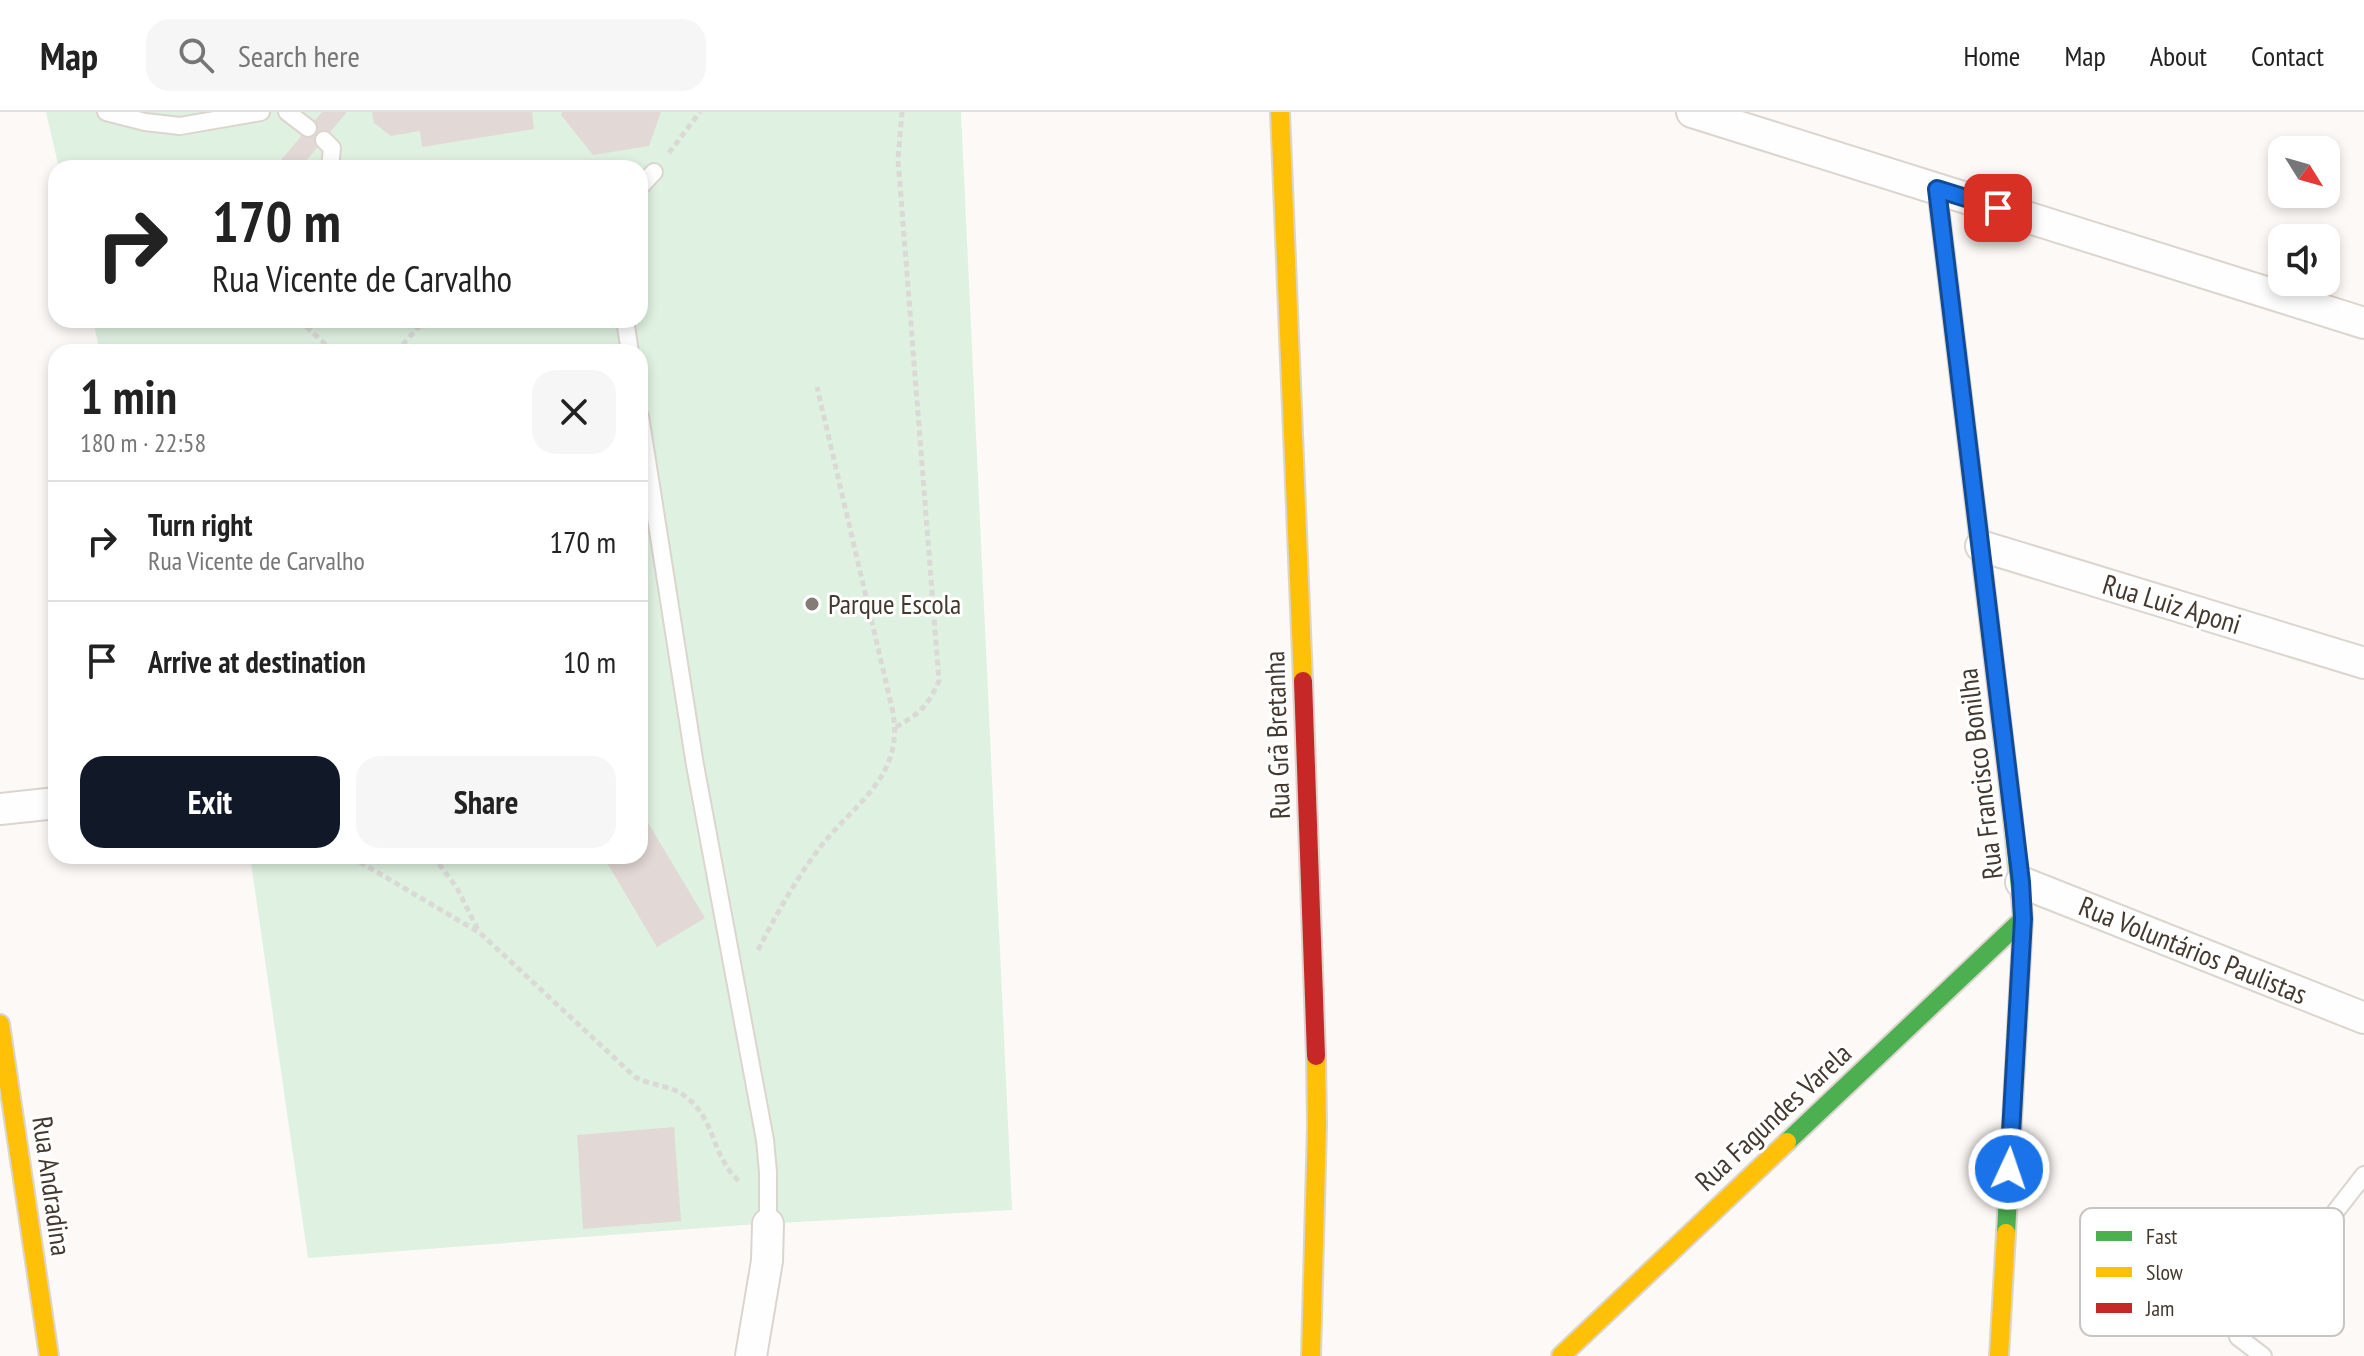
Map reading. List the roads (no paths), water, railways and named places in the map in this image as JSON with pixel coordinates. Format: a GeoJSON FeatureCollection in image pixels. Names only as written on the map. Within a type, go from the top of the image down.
{"type":"FeatureCollection","features":[{"type":"Feature","properties":{"kind":"street","name":"Rua Grã Bretanha"},"geometry":{"type":"LineString","coordinates":[[1280,112],[1315,982],[1317,1125],[1311,1356]]}},
{"type":"Feature","properties":{"kind":"street"},"geometry":{"type":"LineString","coordinates":[[1692,112],[2364,323]]}},
{"type":"Feature","properties":{"kind":"street","name":"Rua Francisco Bonilha"},"geometry":{"type":"LineString","coordinates":[[1937,189],[2023,919],[1999,1356]]}},
{"type":"Feature","properties":{"kind":"street","name":"Rua Luiz Aponi"},"geometry":{"type":"LineString","coordinates":[[1981,546],[2364,663]]}},
{"type":"Feature","properties":{"kind":"street"},"geometry":{"type":"LineString","coordinates":[[0,809],[48,804]]}},
{"type":"Feature","properties":{"kind":"street","name":"Rua Voluntários Paulistas"},"geometry":{"type":"LineString","coordinates":[[2021,882],[2364,1018]]}},
{"type":"Feature","properties":{"kind":"street","name":"Rua Fagundes Varela"},"geometry":{"type":"LineString","coordinates":[[1561,1356],[2023,919]]}},
{"type":"Feature","properties":{"kind":"street","name":"Rua Andradina"},"geometry":{"type":"LineString","coordinates":[[0,1024],[49,1356]]}},
{"type":"Feature","properties":{"kind":"street"},"geometry":{"type":"LineString","coordinates":[[751,1356],[767,1261],[768,1211]]}},
{"type":"Feature","properties":{"kind":"lane"},"geometry":{"type":"LineString","coordinates":[[106,112],[145,122],[180,126],[261,112]]}},
{"type":"Feature","properties":{"kind":"lane"},"geometry":{"type":"LineString","coordinates":[[287,112],[308,128]]}},
{"type":"Feature","properties":{"kind":"lane"},"geometry":{"type":"LineString","coordinates":[[324,140],[332,148],[331,160]]}},
{"type":"Feature","properties":{"kind":"lane"},"geometry":{"type":"LineString","coordinates":[[648,178],[654,172]]}},
{"type":"Feature","properties":{"kind":"lane"},"geometry":{"type":"LineString","coordinates":[[648,467],[695,765],[765,1140],[768,1211]]}},
{"type":"Feature","properties":{"kind":"lane"},"geometry":{"type":"LineString","coordinates":[[2338,1208],[2364,1175]]}},
{"type":"Feature","properties":{"kind":"lane"},"geometry":{"type":"LineString","coordinates":[[2239,1336],[2263,1356]]}},
{"type":"Feature","properties":{"kind":"place","name":"Parque Escola"},"geometry":{"type":"Point","coordinates":[812,604]}}]}
